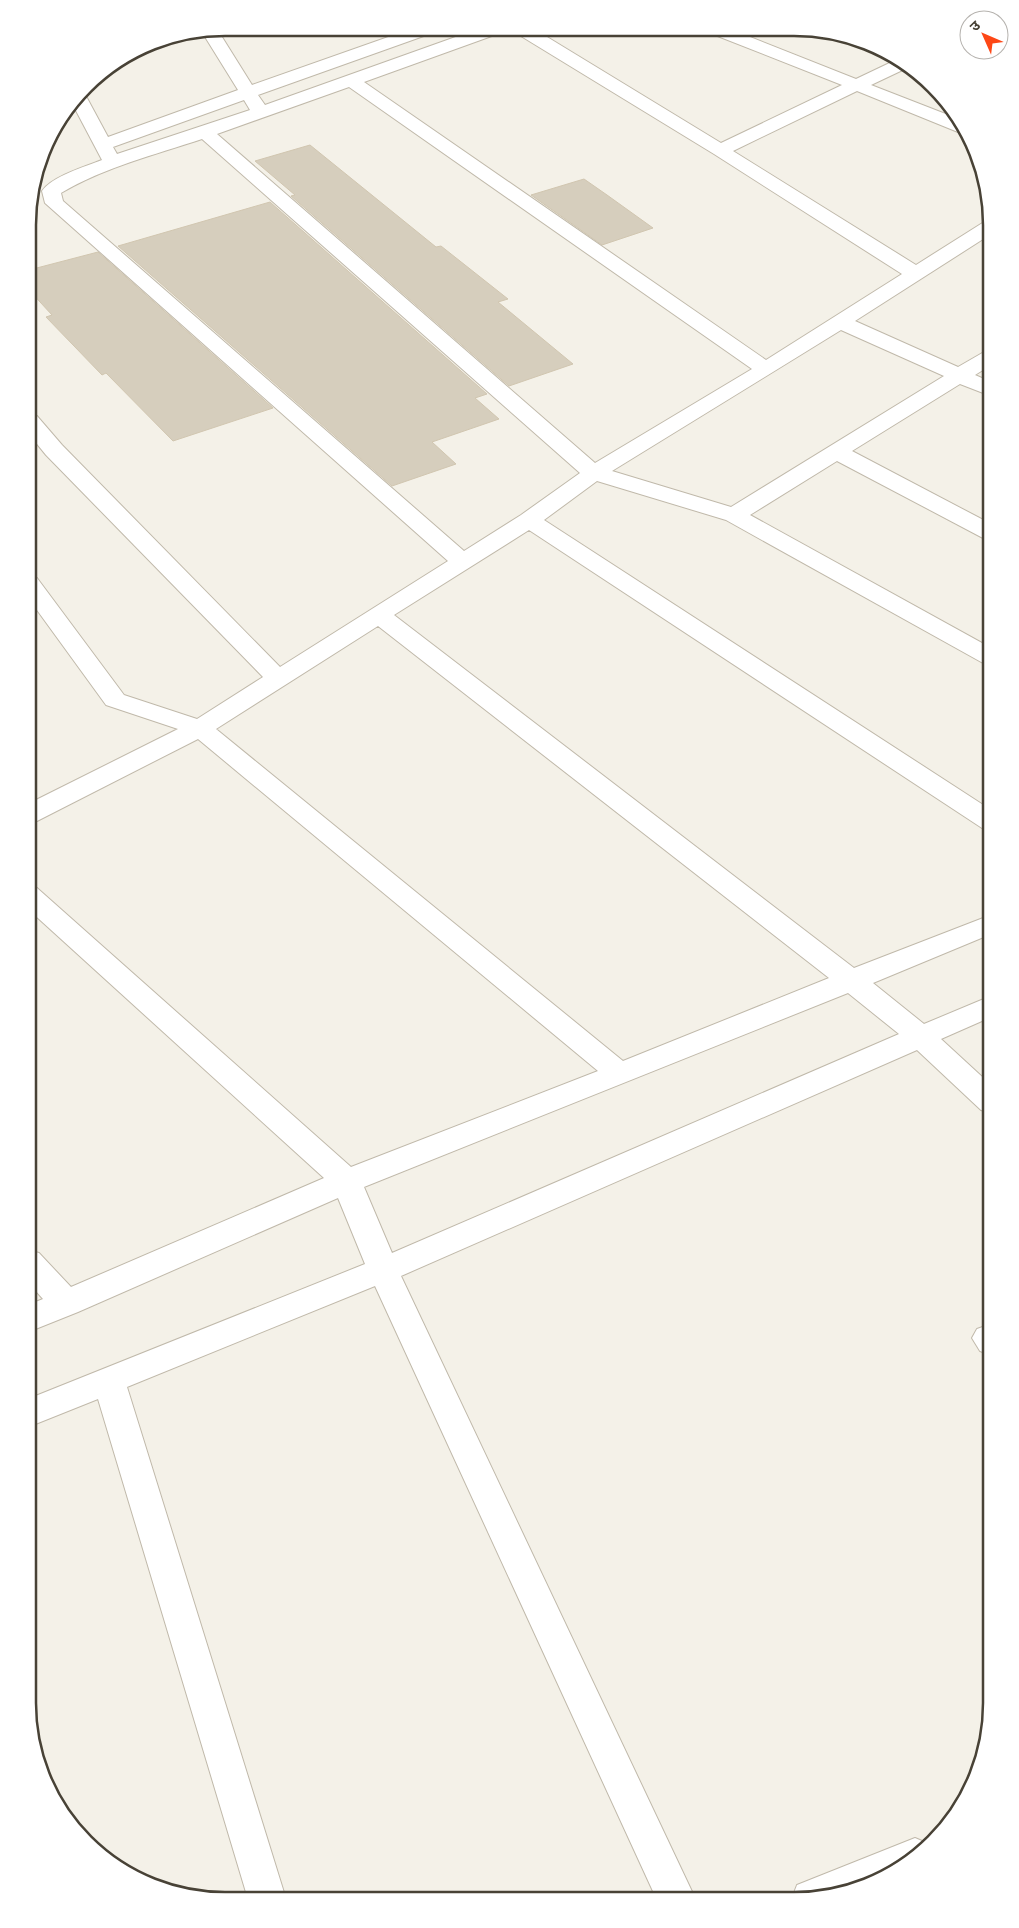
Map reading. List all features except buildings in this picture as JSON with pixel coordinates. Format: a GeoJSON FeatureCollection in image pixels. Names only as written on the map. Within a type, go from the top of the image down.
{"type":"FeatureCollection","features":[{"type":"Feature","properties":{"kind":"street"},"geometry":{"type":"LineString","coordinates":[[102,145],[406,36]]}},
{"type":"Feature","properties":{"kind":"street"},"geometry":{"type":"LineString","coordinates":[[462,562],[54,203],[51,191],[66,181],[113,163],[351,82],[475,36]]}},
{"type":"Feature","properties":{"kind":"street"},"geometry":{"type":"LineString","coordinates":[[533,36],[720,150],[916,274]]}},
{"type":"Feature","properties":{"kind":"street"},"geometry":{"type":"LineString","coordinates":[[734,36],[953,124]]}},
{"type":"Feature","properties":{"kind":"street"},"geometry":{"type":"LineString","coordinates":[[214,37],[260,112]]}},
{"type":"Feature","properties":{"kind":"street"},"geometry":{"type":"LineString","coordinates":[[720,150],[896,66]]}},
{"type":"Feature","properties":{"kind":"street"},"geometry":{"type":"LineString","coordinates":[[351,82],[766,369]]}},
{"type":"Feature","properties":{"kind":"street"},"geometry":{"type":"LineString","coordinates":[[81,103],[113,163]]}},
{"type":"Feature","properties":{"kind":"street"},"geometry":{"type":"LineString","coordinates":[[204,132],[594,473],[734,515],[983,654]]}},
{"type":"Feature","properties":{"kind":"street"},"geometry":{"type":"LineString","coordinates":[[36,811],[200,728],[529,520],[594,473],[766,369],[983,232]]}},
{"type":"Feature","properties":{"kind":"street"},"geometry":{"type":"LineString","coordinates":[[840,322],[983,386]]}},
{"type":"Feature","properties":{"kind":"street"},"geometry":{"type":"LineString","coordinates":[[734,515],[983,362]]}},
{"type":"Feature","properties":{"kind":"street"},"geometry":{"type":"LineString","coordinates":[[36,429],[54,450],[278,679]]}},
{"type":"Feature","properties":{"kind":"street"},"geometry":{"type":"LineString","coordinates":[[36,454],[54,450]]}},
{"type":"Feature","properties":{"kind":"street"},"geometry":{"type":"LineString","coordinates":[[837,452],[983,529]]}},
{"type":"Feature","properties":{"kind":"street"},"geometry":{"type":"LineString","coordinates":[[529,520],[983,813]]}},
{"type":"Feature","properties":{"kind":"street"},"geometry":{"type":"LineString","coordinates":[[36,593],[115,700],[200,728],[620,1074]]}},
{"type":"Feature","properties":{"kind":"street"},"geometry":{"type":"LineString","coordinates":[[379,614],[913,1029],[983,1095]]}},
{"type":"Feature","properties":{"kind":"street"},"geometry":{"type":"LineString","coordinates":[[36,901],[351,1193],[673,1892]]}},
{"type":"Feature","properties":{"kind":"street"},"geometry":{"type":"LineString","coordinates":[[36,1316],[351,1193],[620,1074],[860,989],[983,928]]}},
{"type":"Feature","properties":{"kind":"street"},"geometry":{"type":"LineString","coordinates":[[36,1410],[108,1380],[379,1257],[913,1029],[983,1008]]}},
{"type":"Feature","properties":{"kind":"street"},"geometry":{"type":"LineString","coordinates":[[36,1270],[67,1303]]}},
{"type":"Feature","properties":{"kind":"street"},"geometry":{"type":"LineString","coordinates":[[108,1380],[265,1892]]}},
{"type":"Feature","properties":{"kind":"street"},"geometry":{"type":"LineString","coordinates":[[845,1884],[882,1869]]}}]}
